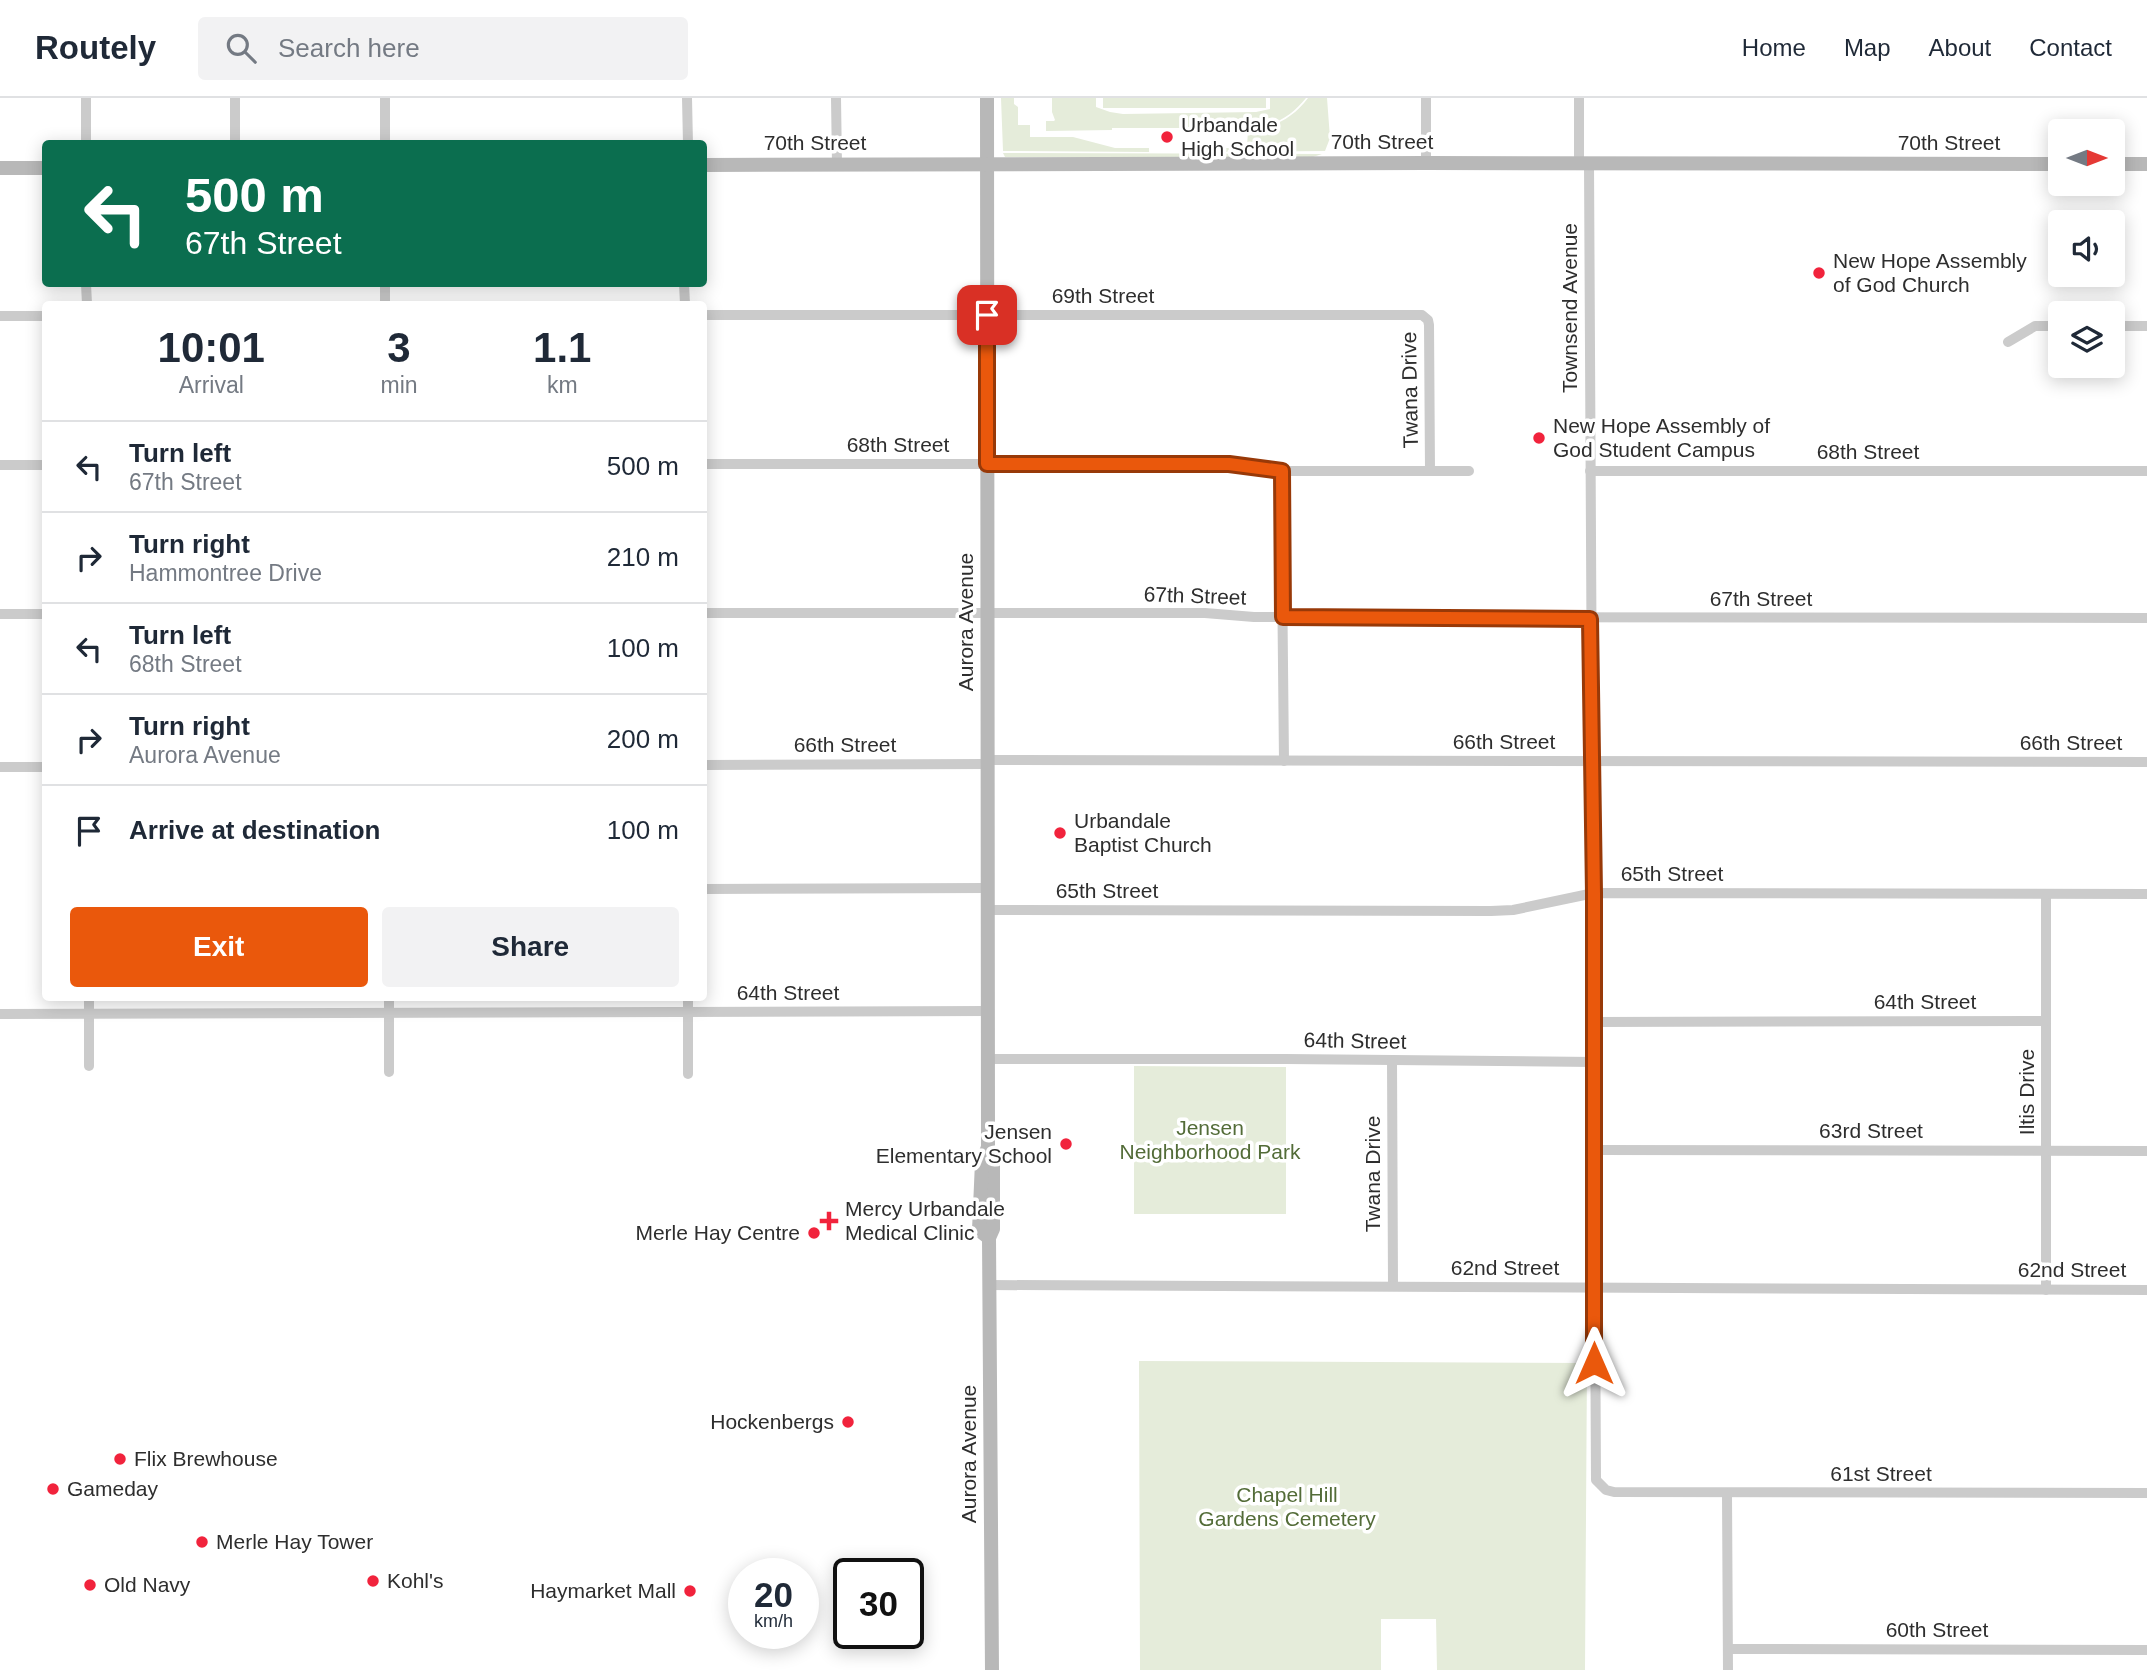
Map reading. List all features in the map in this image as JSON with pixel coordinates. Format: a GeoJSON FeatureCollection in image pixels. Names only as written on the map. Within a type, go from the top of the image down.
{"type":"FeatureCollection","features":[{"type":"Feature","properties":{"kind":"street"},"geometry":{"type":"LineString","coordinates":[[86,98],[86,140]]}},
{"type":"Feature","properties":{"kind":"street"},"geometry":{"type":"LineString","coordinates":[[235,98],[235,140]]}},
{"type":"Feature","properties":{"kind":"street"},"geometry":{"type":"LineString","coordinates":[[385,98],[385,140]]}},
{"type":"Feature","properties":{"kind":"street"},"geometry":{"type":"LineString","coordinates":[[687,98],[688,140]]}},
{"type":"Feature","properties":{"kind":"street"},"geometry":{"type":"LineString","coordinates":[[836,98],[837,164]]}},
{"type":"Feature","properties":{"kind":"street","name":"Aurora Avenue"},"geometry":{"type":"LineString","coordinates":[[987,98],[989,1059],[988,1147],[982,1162],[979,1230],[989,1238],[992,1670]]}},
{"type":"Feature","properties":{"kind":"street"},"geometry":{"type":"LineString","coordinates":[[1426,98],[1426,163]]}},
{"type":"Feature","properties":{"kind":"street","name":"Townsend Avenue"},"geometry":{"type":"LineString","coordinates":[[1579,98],[1584,163],[1590,471],[1594,893],[1594,1472],[1601,1487],[1614,1492]]}},
{"type":"Feature","properties":{"kind":"street","name":"70th Street"},"geometry":{"type":"LineString","coordinates":[[707,165],[2048,164]]}},
{"type":"Feature","properties":{"kind":"street"},"geometry":{"type":"LineString","coordinates":[[2125,164],[2147,164]]}},
{"type":"Feature","properties":{"kind":"street"},"geometry":{"type":"LineString","coordinates":[[0,168],[42,168]]}},
{"type":"Feature","properties":{"kind":"street"},"geometry":{"type":"LineString","coordinates":[[0,316],[42,316]]}},
{"type":"Feature","properties":{"kind":"street","name":"69th Street"},"geometry":{"type":"LineString","coordinates":[[707,316],[1418,316]]}},
{"type":"Feature","properties":{"kind":"street","name":"Twana Drive"},"geometry":{"type":"LineString","coordinates":[[1418,316],[1426,317],[1429,325],[1430,471]]}},
{"type":"Feature","properties":{"kind":"street"},"geometry":{"type":"LineString","coordinates":[[2008,342],[2035,326],[2048,326]]}},
{"type":"Feature","properties":{"kind":"street"},"geometry":{"type":"LineString","coordinates":[[2125,326],[2147,326]]}},
{"type":"Feature","properties":{"kind":"street","name":"68th Street"},"geometry":{"type":"LineString","coordinates":[[707,464],[1229,464],[1282,471],[1469,471]]}},
{"type":"Feature","properties":{"kind":"street"},"geometry":{"type":"LineString","coordinates":[[0,465],[42,465]]}},
{"type":"Feature","properties":{"kind":"street"},"geometry":{"type":"LineString","coordinates":[[1282,471],[1284,761]]}},
{"type":"Feature","properties":{"kind":"street","name":"68th Street"},"geometry":{"type":"LineString","coordinates":[[1590,471],[2147,471]]}},
{"type":"Feature","properties":{"kind":"street","name":"67th Street"},"geometry":{"type":"LineString","coordinates":[[707,613],[1205,613],[1283,617],[1590,619],[2147,618]]}},
{"type":"Feature","properties":{"kind":"street"},"geometry":{"type":"LineString","coordinates":[[0,614],[42,614]]}},
{"type":"Feature","properties":{"kind":"street","name":"66th Street"},"geometry":{"type":"LineString","coordinates":[[707,765],[1284,761],[2147,762]]}},
{"type":"Feature","properties":{"kind":"street"},"geometry":{"type":"LineString","coordinates":[[0,767],[42,767]]}},
{"type":"Feature","properties":{"kind":"street"},"geometry":{"type":"LineString","coordinates":[[707,889],[988,888]]}},
{"type":"Feature","properties":{"kind":"street","name":"65th Street"},"geometry":{"type":"LineString","coordinates":[[988,910],[1492,911],[1513,910],[1594,893],[2147,894]]}},
{"type":"Feature","properties":{"kind":"street","name":"Iltis Drive"},"geometry":{"type":"LineString","coordinates":[[2046,894],[2046,1290]]}},
{"type":"Feature","properties":{"kind":"street"},"geometry":{"type":"LineString","coordinates":[[89,1001],[89,1066]]}},
{"type":"Feature","properties":{"kind":"street"},"geometry":{"type":"LineString","coordinates":[[389,1001],[389,1072]]}},
{"type":"Feature","properties":{"kind":"street"},"geometry":{"type":"LineString","coordinates":[[688,1001],[688,1074]]}},
{"type":"Feature","properties":{"kind":"street","name":"64th Street"},"geometry":{"type":"LineString","coordinates":[[0,1014],[988,1011]]}},
{"type":"Feature","properties":{"kind":"street","name":"64th Street"},"geometry":{"type":"LineString","coordinates":[[1594,1022],[2046,1021]]}},
{"type":"Feature","properties":{"kind":"street","name":"64th Street"},"geometry":{"type":"LineString","coordinates":[[989,1059],[1594,1062]]}},
{"type":"Feature","properties":{"kind":"street","name":"Twana Drive"},"geometry":{"type":"LineString","coordinates":[[1392,1061],[1393,1286]]}},
{"type":"Feature","properties":{"kind":"street","name":"63rd Street"},"geometry":{"type":"LineString","coordinates":[[1594,1150],[2147,1151]]}},
{"type":"Feature","properties":{"kind":"street","name":"62nd Street"},"geometry":{"type":"LineString","coordinates":[[989,1286],[2147,1290]]}},
{"type":"Feature","properties":{"kind":"street","name":"61st Street"},"geometry":{"type":"LineString","coordinates":[[1614,1492],[2147,1493]]}},
{"type":"Feature","properties":{"kind":"street"},"geometry":{"type":"LineString","coordinates":[[1727,1493],[1728,1670]]}},
{"type":"Feature","properties":{"kind":"street","name":"60th Street"},"geometry":{"type":"LineString","coordinates":[[1728,1649],[2147,1650]]}},
{"type":"Feature","properties":{"kind":"green space"},"geometry":{"type":"Polygon","coordinates":[[[1001,98],[1014,98],[1014,104],[1018,107],[1018,125],[1030,125],[1030,137],[1073,137],[1115,148],[1149,148],[1149,152],[1003,151],[1001,98]]]}},
{"type":"Feature","properties":{"kind":"green space"},"geometry":{"type":"Polygon","coordinates":[[[1052,98],[1096,98],[1096,107],[1123,114],[1256,112],[1270,109],[1270,98],[1306,98],[1285,118],[1258,128],[1046,131],[1046,121],[1055,120],[1052,98]]]}},
{"type":"Feature","properties":{"kind":"green space"},"geometry":{"type":"Polygon","coordinates":[[[1103,98],[1266,98],[1266,108],[1103,108],[1103,98]]]}},
{"type":"Feature","properties":{"kind":"green space"},"geometry":{"type":"Polygon","coordinates":[[[1308,98],[1327,98],[1330,138],[1325,151],[1219,152],[1219,148],[1247,148],[1248,129],[1266,127],[1282,121],[1308,98]]]}},
{"type":"Feature","properties":{"kind":"green space"},"geometry":{"type":"Polygon","coordinates":[[[1003,153],[1322,154],[1313,157],[1005,157],[1003,153]]]}},
{"type":"Feature","properties":{"kind":"green space","name":"Jensen Neighborhood Park"},"geometry":{"type":"Polygon","coordinates":[[[1134,1066],[1286,1067],[1286,1214],[1134,1214],[1134,1066]]]}},
{"type":"Feature","properties":{"kind":"green space","name":"Chapel Hill Gardens Cemetery"},"geometry":{"type":"Polygon","coordinates":[[[1139,1361],[1587,1363],[1585,1670],[1437,1670],[1436,1619],[1381,1619],[1381,1670],[1140,1670],[1139,1361]]]}},
{"type":"Feature","properties":{"kind":"place","name":"Urbandale High School"},"geometry":{"type":"Point","coordinates":[1167,137]}},
{"type":"Feature","properties":{"kind":"place","name":"New Hope Assembly of God Church"},"geometry":{"type":"Point","coordinates":[1819,273]}},
{"type":"Feature","properties":{"kind":"place","name":"New Hope Assembly of God Student Campus"},"geometry":{"type":"Point","coordinates":[1539,438]}},
{"type":"Feature","properties":{"kind":"place","name":"Urbandale Baptist Church"},"geometry":{"type":"Point","coordinates":[1060,833]}},
{"type":"Feature","properties":{"kind":"place","name":"Jensen Elementary School"},"geometry":{"type":"Point","coordinates":[1066,1144]}},
{"type":"Feature","properties":{"kind":"place","name":"Mercy Urbandale Medical Clinic"},"geometry":{"type":"Point","coordinates":[829,1221]}},
{"type":"Feature","properties":{"kind":"place","name":"Merle Hay Centre"},"geometry":{"type":"Point","coordinates":[814,1233]}},
{"type":"Feature","properties":{"kind":"place","name":"Hockenbergs"},"geometry":{"type":"Point","coordinates":[848,1422]}},
{"type":"Feature","properties":{"kind":"place","name":"Flix Brewhouse"},"geometry":{"type":"Point","coordinates":[120,1459]}},
{"type":"Feature","properties":{"kind":"place","name":"Gameday"},"geometry":{"type":"Point","coordinates":[53,1489]}},
{"type":"Feature","properties":{"kind":"place","name":"Merle Hay Tower"},"geometry":{"type":"Point","coordinates":[202,1542]}},
{"type":"Feature","properties":{"kind":"place","name":"Kohl's"},"geometry":{"type":"Point","coordinates":[373,1581]}},
{"type":"Feature","properties":{"kind":"place","name":"Old Navy"},"geometry":{"type":"Point","coordinates":[90,1585]}},
{"type":"Feature","properties":{"kind":"place","name":"Haymarket Mall"},"geometry":{"type":"Point","coordinates":[690,1591]}},
{"type":"Feature","properties":{"kind":"route"},"geometry":{"type":"LineString","coordinates":[[987,315],[987,464],[1229,464],[1282,471],[1283,617],[1590,619],[1594,893],[1594,1363]]}}]}
